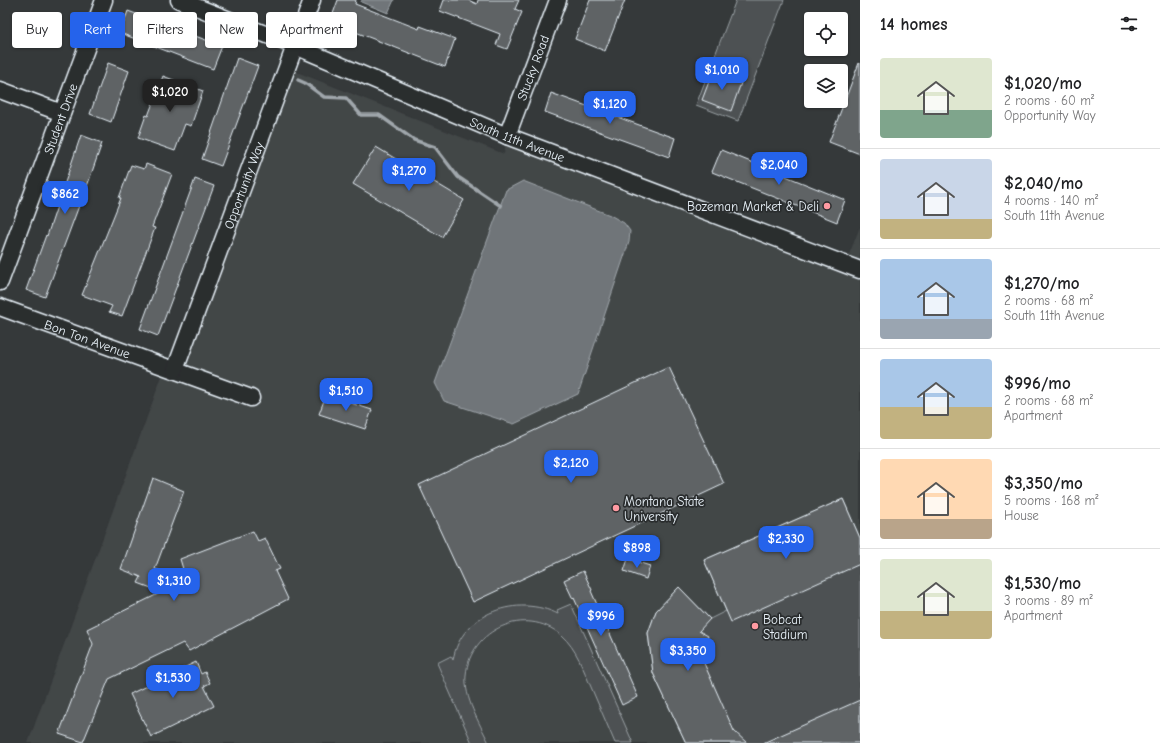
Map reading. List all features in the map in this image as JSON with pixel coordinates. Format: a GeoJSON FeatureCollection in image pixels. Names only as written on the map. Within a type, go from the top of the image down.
{"type":"FeatureCollection","features":[{"type":"Feature","properties":{"kind":"street","name":"Student Drive"},"geometry":{"type":"LineString","coordinates":[[0,282],[104,0]]}},
{"type":"Feature","properties":{"kind":"street","name":"South 11th Avenue"},"geometry":{"type":"LineString","coordinates":[[179,0],[266,34]]}},
{"type":"Feature","properties":{"kind":"street","name":"Opportunity Way"},"geometry":{"type":"LineString","coordinates":[[308,12],[312,0]]}},
{"type":"Feature","properties":{"kind":"street","name":"Stucky Road"},"geometry":{"type":"LineString","coordinates":[[507,136],[558,0]]}},
{"type":"Feature","properties":{"kind":"street","name":"Opportunity Way"},"geometry":{"type":"LineString","coordinates":[[175,370],[294,48]]}},
{"type":"Feature","properties":{"kind":"street","name":"South 11th Avenue"},"geometry":{"type":"LineString","coordinates":[[300,48],[507,136],[860,270]]}},
{"type":"Feature","properties":{"kind":"street"},"geometry":{"type":"LineString","coordinates":[[0,90],[62,113]]}},
{"type":"Feature","properties":{"kind":"street","name":"Bon Ton Avenue"},"geometry":{"type":"LineString","coordinates":[[0,307],[251,398]]}},
{"type":"Feature","properties":{"kind":"shaded area"},"geometry":{"type":"Polygon","coordinates":[[[362,0],[394,0],[388,13],[361,2],[362,0]]]}},
{"type":"Feature","properties":{"kind":"shaded area"},"geometry":{"type":"Polygon","coordinates":[[[736,0],[784,0],[738,121],[696,105],[736,0]]]}},
{"type":"Feature","properties":{"kind":"shaded area","name":"Montana State University"},"geometry":{"type":"Polygon","coordinates":[[[279,65],[504,154],[507,136],[860,272],[860,743],[28,743],[162,376],[279,65]]]}},
{"type":"Feature","properties":{"kind":"shaded area"},"geometry":{"type":"Polygon","coordinates":[[[523,181],[610,215],[624,223],[630,231],[629,242],[578,394],[514,424],[444,401],[435,383],[506,190],[523,181]]]}},
{"type":"Feature","properties":{"kind":"shaded area"},"geometry":{"type":"Polygon","coordinates":[[[860,227],[860,262],[848,257],[860,227]]]}},
{"type":"Feature","properties":{"kind":"shaded area","name":"Bobcat Stadium"},"geometry":{"type":"Polygon","coordinates":[[[843,499],[860,538],[860,743],[686,743],[653,673],[648,633],[656,611],[679,587],[710,619],[726,611],[704,560],[843,499]]]}},
{"type":"Feature","properties":{"kind":"shaded area"},"geometry":{"type":"Polygon","coordinates":[[[571,604],[633,743],[615,743],[579,660],[567,641],[547,626],[532,622],[517,622],[502,626],[489,634],[478,645],[470,659],[466,675],[467,692],[473,710],[489,743],[472,743],[437,663],[451,656],[453,660],[458,643],[467,630],[479,619],[494,612],[509,607],[526,606],[542,608],[558,614],[557,610],[571,604]]]}},
{"type":"Feature","properties":{"kind":"building"},"geometry":{"type":"Polygon","coordinates":[[[338,0],[356,0],[355,4],[419,29],[420,26],[455,39],[445,67],[357,33],[357,12],[334,12],[338,0]]]}},
{"type":"Feature","properties":{"kind":"building"},"geometry":{"type":"Polygon","coordinates":[[[444,0],[468,0],[477,4],[478,0],[519,0],[515,9],[522,12],[507,49],[496,45],[500,34],[440,11],[444,0]]]}},
{"type":"Feature","properties":{"kind":"building"},"geometry":{"type":"Polygon","coordinates":[[[590,0],[625,0],[605,51],[575,39],[590,0]]]}},
{"type":"Feature","properties":{"kind":"building"},"geometry":{"type":"Polygon","coordinates":[[[128,11],[133,13],[133,38],[125,35],[125,19],[128,11]]]}},
{"type":"Feature","properties":{"kind":"building"},"geometry":{"type":"Polygon","coordinates":[[[197,37],[205,40],[205,48],[221,48],[213,69],[159,48],[197,48],[197,37]]]}},
{"type":"Feature","properties":{"kind":"building"},"geometry":{"type":"Polygon","coordinates":[[[237,58],[258,66],[221,166],[202,159],[237,58]]]}},
{"type":"Feature","properties":{"kind":"building"},"geometry":{"type":"Polygon","coordinates":[[[108,63],[129,71],[111,122],[90,114],[108,63]]]}},
{"type":"Feature","properties":{"kind":"building"},"geometry":{"type":"Polygon","coordinates":[[[860,63],[860,154],[829,142],[842,108],[848,108],[848,92],[860,63]]]}},
{"type":"Feature","properties":{"kind":"building"},"geometry":{"type":"Polygon","coordinates":[[[713,71],[741,83],[731,111],[702,100],[713,71]]]}},
{"type":"Feature","properties":{"kind":"building"},"geometry":{"type":"Polygon","coordinates":[[[163,76],[203,91],[191,126],[185,124],[175,151],[138,138],[163,76]]]}},
{"type":"Feature","properties":{"kind":"building"},"geometry":{"type":"Polygon","coordinates":[[[551,93],[675,138],[669,157],[545,112],[551,93]]]}},
{"type":"Feature","properties":{"kind":"building"},"geometry":{"type":"Polygon","coordinates":[[[81,135],[102,143],[45,297],[26,290],[46,235],[47,236],[81,135]]]}},
{"type":"Feature","properties":{"kind":"building"},"geometry":{"type":"Polygon","coordinates":[[[376,147],[464,200],[442,237],[353,184],[376,147]]]}},
{"type":"Feature","properties":{"kind":"building"},"geometry":{"type":"Polygon","coordinates":[[[721,150],[845,200],[837,222],[712,172],[721,150]]]}},
{"type":"Feature","properties":{"kind":"building"},"geometry":{"type":"Polygon","coordinates":[[[146,164],[172,174],[152,227],[155,228],[122,316],[109,312],[112,306],[82,295],[121,198],[119,198],[131,165],[144,169],[146,164]]]}},
{"type":"Feature","properties":{"kind":"building"},"geometry":{"type":"Polygon","coordinates":[[[195,179],[214,186],[158,336],[140,329],[195,179]]]}},
{"type":"Feature","properties":{"kind":"building"},"geometry":{"type":"Polygon","coordinates":[[[669,367],[724,484],[473,602],[419,485],[669,367]]]}},
{"type":"Feature","properties":{"kind":"building"},"geometry":{"type":"Polygon","coordinates":[[[326,395],[372,410],[365,429],[319,414],[326,395]]]}},
{"type":"Feature","properties":{"kind":"building"},"geometry":{"type":"Polygon","coordinates":[[[153,478],[184,491],[155,569],[186,579],[180,559],[253,531],[258,541],[265,538],[280,569],[275,571],[288,599],[189,651],[183,643],[109,679],[83,742],[59,734],[93,644],[87,629],[162,592],[138,583],[141,577],[121,569],[153,478]]]}},
{"type":"Feature","properties":{"kind":"building"},"geometry":{"type":"Polygon","coordinates":[[[843,499],[860,538],[860,564],[731,622],[704,560],[843,499]]]}},
{"type":"Feature","properties":{"kind":"building"},"geometry":{"type":"Polygon","coordinates":[[[628,559],[650,566],[646,579],[624,571],[628,559]]]}},
{"type":"Feature","properties":{"kind":"building"},"geometry":{"type":"Polygon","coordinates":[[[583,571],[638,697],[622,705],[574,598],[573,599],[564,580],[583,571]]]}},
{"type":"Feature","properties":{"kind":"building"},"geometry":{"type":"Polygon","coordinates":[[[679,587],[710,619],[699,631],[708,636],[704,648],[703,661],[734,731],[747,743],[686,743],[653,673],[648,633],[656,611],[679,587]]]}},
{"type":"Feature","properties":{"kind":"building"},"geometry":{"type":"Polygon","coordinates":[[[196,662],[201,674],[205,672],[210,683],[204,686],[214,706],[151,737],[130,694],[196,662]]]}},
{"type":"Feature","properties":{"kind":"building"},"geometry":{"type":"Polygon","coordinates":[[[860,700],[860,743],[763,743],[860,700]]]}},
{"type":"Feature","properties":{"kind":"waterway"},"geometry":{"type":"LineString","coordinates":[[298,80],[305,83],[324,97],[346,98],[361,115],[379,115],[414,140],[435,147],[458,177],[501,206]]}},
{"type":"Feature","properties":{"kind":"place","name":"Bozeman Market & Deli"},"geometry":{"type":"Point","coordinates":[827,206]}},
{"type":"Feature","properties":{"kind":"place","name":"Montana State University"},"geometry":{"type":"Point","coordinates":[616,508]}},
{"type":"Feature","properties":{"kind":"place","name":"Bobcat Stadium"},"geometry":{"type":"Point","coordinates":[755,626]}}]}
